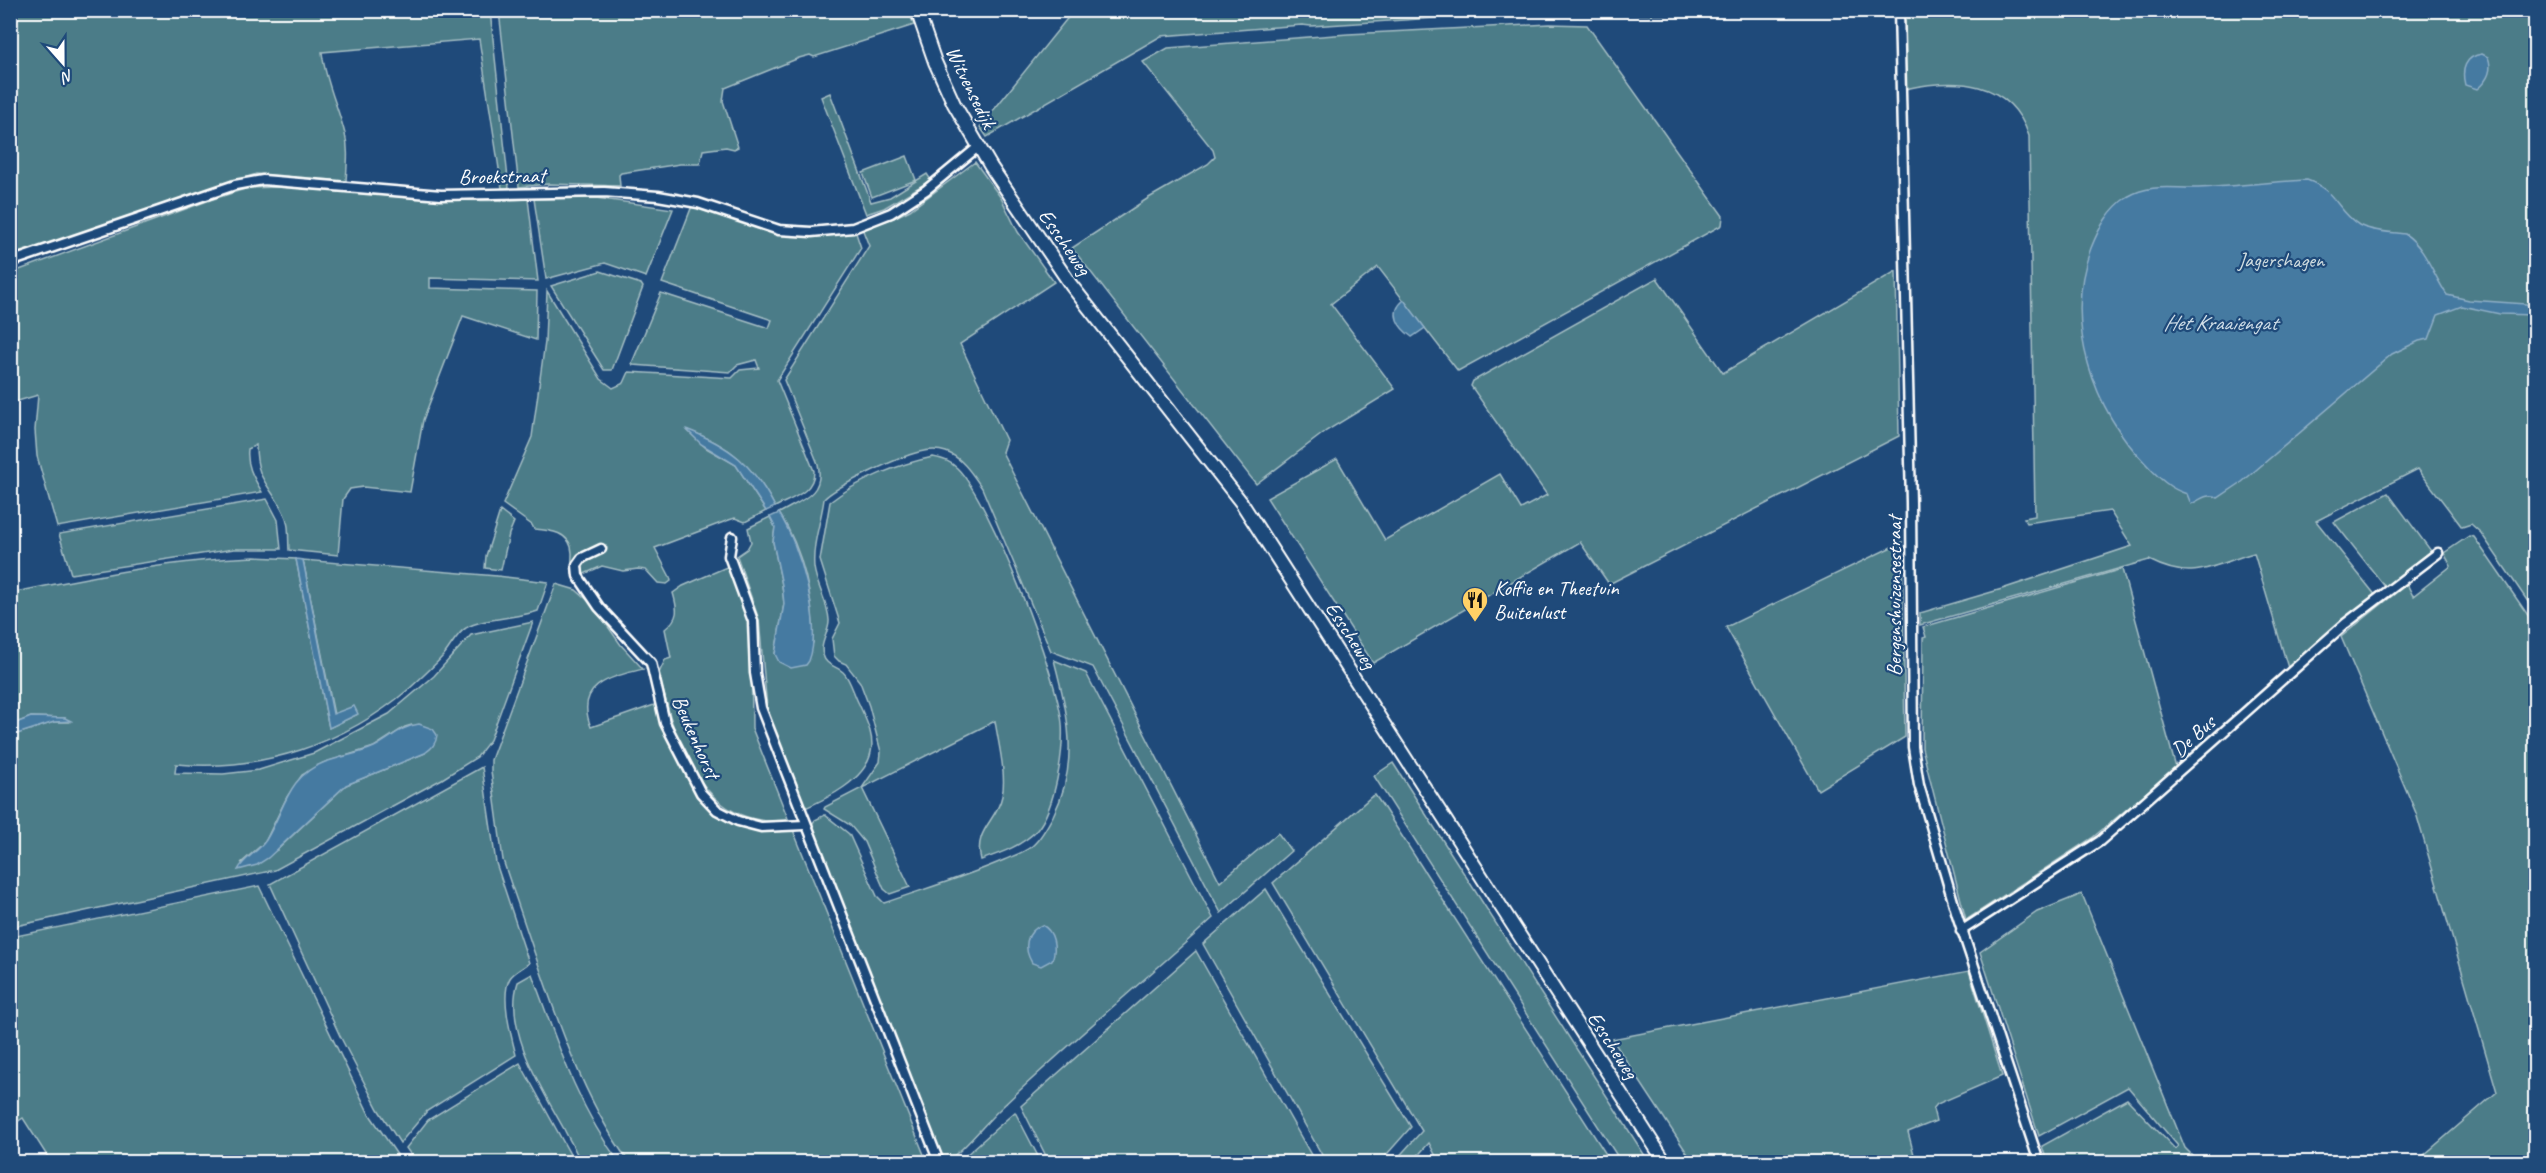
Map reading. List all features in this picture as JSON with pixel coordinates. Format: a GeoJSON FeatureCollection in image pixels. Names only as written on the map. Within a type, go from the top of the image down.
{"type":"FeatureCollection","features":[{"type":"Feature","properties":{"kind":"street","name":"Witvensedijk"},"geometry":{"type":"LineString","coordinates":[[917,10],[935,62],[954,104],[978,147]]}},
{"type":"Feature","properties":{"kind":"street","name":"Bergenshuizensestraat"},"geometry":{"type":"LineString","coordinates":[[1899,10],[1911,502],[1912,747],[1919,785],[1962,931],[2039,1162]]}},
{"type":"Feature","properties":{"kind":"street","name":"Broekstraat"},"geometry":{"type":"LineString","coordinates":[[10,262],[235,185],[263,180],[441,195],[604,192],[658,196],[698,203],[793,232],[854,228],[891,213],[916,199],[978,147]]}},
{"type":"Feature","properties":{"kind":"street","name":"Esscheweg"},"geometry":{"type":"LineString","coordinates":[[978,147],[1071,285],[1242,502],[1665,1162]]}},
{"type":"Feature","properties":{"kind":"street"},"geometry":{"type":"LineString","coordinates":[[732,537],[729,556],[753,621],[757,694],[805,825],[939,1162]]}},
{"type":"Feature","properties":{"kind":"street","name":"Beukenhorst"},"geometry":{"type":"LineString","coordinates":[[601,549],[582,558],[577,565],[578,576],[605,614],[651,663],[665,723],[701,793],[717,810],[738,821],[761,827],[805,825]]}},
{"type":"Feature","properties":{"kind":"street","name":"De Bus"},"geometry":{"type":"LineString","coordinates":[[1962,931],[2100,842],[2345,624],[2438,553]]}},
{"type":"Feature","properties":{"kind":"green space"},"geometry":{"type":"Polygon","coordinates":[[[908,10],[914,25],[814,57],[810,55],[799,58],[725,88],[723,101],[738,147],[734,149],[726,147],[703,150],[700,164],[680,164],[621,173],[619,175],[620,186],[548,184],[519,187],[499,11],[908,10]]]}},
{"type":"Feature","properties":{"kind":"green space"},"geometry":{"type":"Polygon","coordinates":[[[1074,10],[1846,10],[1846,15],[1497,14],[1161,36],[987,137],[980,127],[1074,10]]]}},
{"type":"Feature","properties":{"kind":"green space"},"geometry":{"type":"Polygon","coordinates":[[[11,11],[490,11],[509,188],[502,188],[479,39],[322,52],[346,140],[346,181],[256,174],[11,259],[11,11]]]}},
{"type":"Feature","properties":{"kind":"green space","name":"Jagershagen"},"geometry":{"type":"Polygon","coordinates":[[[1902,11],[2535,11],[2535,612],[2481,533],[2471,524],[2462,527],[2418,469],[2316,521],[2376,596],[2288,668],[2254,553],[2214,567],[2191,571],[2165,567],[2149,560],[1920,625],[1920,613],[2002,589],[2132,546],[2110,511],[2027,523],[2024,518],[2035,516],[2029,136],[2020,117],[2009,103],[1995,93],[1962,84],[1905,89],[1902,11]]]}},
{"type":"Feature","properties":{"kind":"green space"},"geometry":{"type":"Polygon","coordinates":[[[1550,24],[1587,25],[1723,216],[1722,225],[1458,371],[1378,267],[1331,304],[1395,389],[1326,431],[1256,484],[1072,248],[1147,199],[1208,164],[1215,157],[1213,150],[1143,62],[1168,48],[1348,34],[1550,24]]]}},
{"type":"Feature","properties":{"kind":"green space"},"geometry":{"type":"Polygon","coordinates":[[[830,93],[871,202],[890,197],[927,174],[931,180],[884,208],[866,214],[821,97],[830,93]]]}},
{"type":"Feature","properties":{"kind":"green space"},"geometry":{"type":"Polygon","coordinates":[[[907,156],[916,180],[872,197],[863,173],[907,156]]]}},
{"type":"Feature","properties":{"kind":"green space"},"geometry":{"type":"Polygon","coordinates":[[[975,162],[1001,198],[1018,232],[1054,282],[960,344],[1006,440],[1002,452],[1220,882],[1278,833],[1291,851],[1221,913],[1093,667],[1051,651],[982,488],[967,467],[952,454],[932,450],[910,455],[854,480],[824,499],[815,541],[814,558],[815,574],[827,607],[829,620],[822,651],[826,661],[848,678],[869,727],[872,746],[868,762],[862,771],[844,787],[803,809],[768,719],[759,620],[737,556],[747,549],[751,542],[748,528],[770,517],[775,527],[773,542],[784,604],[775,654],[813,643],[809,593],[801,559],[779,513],[803,500],[815,489],[819,474],[818,464],[784,380],[869,246],[862,228],[910,210],[975,162]]]}},
{"type":"Feature","properties":{"kind":"green space"},"geometry":{"type":"Polygon","coordinates":[[[278,187],[434,199],[528,199],[538,281],[430,278],[430,288],[537,291],[536,340],[463,316],[423,420],[410,492],[363,487],[350,489],[343,499],[338,555],[289,550],[286,517],[261,475],[256,445],[248,449],[248,461],[262,492],[57,527],[37,456],[35,430],[38,395],[11,403],[11,273],[210,200],[248,188],[278,187]]]}},
{"type":"Feature","properties":{"kind":"green space"},"geometry":{"type":"Polygon","coordinates":[[[596,198],[673,209],[646,277],[605,263],[546,279],[534,199],[596,198]]]}},
{"type":"Feature","properties":{"kind":"green space"},"geometry":{"type":"Polygon","coordinates":[[[692,206],[784,234],[855,230],[861,248],[777,380],[814,471],[813,478],[806,490],[775,507],[758,480],[739,459],[716,443],[687,430],[706,448],[736,465],[766,511],[745,522],[735,518],[655,548],[670,577],[671,581],[667,584],[658,583],[646,570],[638,569],[623,571],[602,566],[582,575],[572,573],[571,546],[564,536],[553,531],[534,529],[532,525],[503,504],[532,437],[545,342],[547,291],[601,379],[613,388],[624,383],[629,372],[732,378],[740,370],[759,368],[756,360],[737,365],[730,372],[633,365],[632,363],[661,293],[769,328],[772,320],[662,283],[692,206]]]}},
{"type":"Feature","properties":{"kind":"green space"},"geometry":{"type":"Polygon","coordinates":[[[600,271],[641,284],[643,287],[612,370],[604,370],[551,286],[600,271]]]}},
{"type":"Feature","properties":{"kind":"green space"},"geometry":{"type":"Polygon","coordinates":[[[1896,271],[1899,436],[1609,584],[1580,542],[1373,663],[1267,498],[1337,459],[1385,540],[1500,474],[1521,509],[1547,495],[1471,386],[1473,381],[1657,278],[1723,373],[1896,271]]]}},
{"type":"Feature","properties":{"kind":"green space"},"geometry":{"type":"Polygon","coordinates":[[[933,457],[957,468],[971,486],[1004,551],[1036,631],[1058,701],[1062,724],[1057,779],[1049,808],[1037,830],[1018,845],[981,860],[980,841],[999,805],[1003,788],[1003,769],[995,721],[862,788],[880,762],[881,752],[860,682],[846,664],[834,656],[832,639],[840,623],[820,560],[830,502],[879,474],[933,457]]]}},
{"type":"Feature","properties":{"kind":"green space"},"geometry":{"type":"Polygon","coordinates":[[[2388,493],[2431,551],[2386,588],[2334,522],[2388,493]]]}},
{"type":"Feature","properties":{"kind":"green space"},"geometry":{"type":"Polygon","coordinates":[[[267,499],[278,520],[281,549],[234,549],[71,574],[59,534],[267,499]]]}},
{"type":"Feature","properties":{"kind":"green space"},"geometry":{"type":"Polygon","coordinates":[[[500,511],[514,522],[501,570],[485,568],[486,556],[500,511]]]}},
{"type":"Feature","properties":{"kind":"green space"},"geometry":{"type":"Polygon","coordinates":[[[2469,536],[2474,537],[2534,624],[2535,1162],[2416,1162],[2497,1092],[2416,813],[2341,637],[2407,584],[2413,596],[2451,566],[2444,553],[2469,536]]]}},
{"type":"Feature","properties":{"kind":"green space"},"geometry":{"type":"Polygon","coordinates":[[[1902,542],[1905,737],[1818,790],[1726,627],[1902,542]]]}},
{"type":"Feature","properties":{"kind":"green space"},"geometry":{"type":"Polygon","coordinates":[[[254,557],[296,559],[329,728],[358,714],[334,715],[303,560],[548,582],[538,611],[481,622],[466,628],[446,653],[410,688],[385,708],[358,725],[330,739],[270,758],[208,765],[176,764],[175,773],[223,774],[259,770],[314,753],[389,714],[434,676],[471,635],[533,622],[490,740],[477,757],[442,779],[275,870],[11,927],[10,736],[54,722],[69,722],[65,718],[31,717],[11,725],[11,593],[132,570],[254,557]],[[412,725],[374,747],[323,763],[302,775],[287,797],[265,842],[241,863],[277,850],[346,785],[425,753],[412,725]]]}},
{"type":"Feature","properties":{"kind":"green space"},"geometry":{"type":"Polygon","coordinates":[[[729,566],[749,617],[752,728],[789,821],[766,821],[747,817],[730,809],[715,798],[702,784],[682,748],[658,675],[665,660],[671,658],[665,629],[673,621],[676,613],[673,593],[683,586],[729,566]]]}},
{"type":"Feature","properties":{"kind":"green space"},"geometry":{"type":"Polygon","coordinates":[[[2122,569],[2176,768],[2092,838],[1966,920],[1922,748],[1923,638],[1926,637],[1923,627],[2122,569]]]}},
{"type":"Feature","properties":{"kind":"green space"},"geometry":{"type":"Polygon","coordinates":[[[556,584],[576,590],[592,604],[621,645],[643,669],[608,680],[591,692],[587,701],[587,713],[591,727],[657,704],[677,757],[698,793],[711,807],[726,819],[748,828],[793,830],[927,1162],[629,1162],[609,1132],[575,1064],[503,860],[491,771],[491,760],[556,584]]]}},
{"type":"Feature","properties":{"kind":"green space"},"geometry":{"type":"Polygon","coordinates":[[[1054,660],[1086,673],[1213,918],[1024,1086],[955,1155],[941,1162],[810,827],[815,820],[825,815],[849,834],[877,896],[884,903],[974,872],[1029,848],[1041,836],[1053,816],[1067,777],[1069,738],[1067,719],[1054,660]]]}},
{"type":"Feature","properties":{"kind":"green space"},"geometry":{"type":"Polygon","coordinates":[[[1393,763],[1649,1162],[1621,1162],[1374,776],[1393,763]]]}},
{"type":"Feature","properties":{"kind":"green space"},"geometry":{"type":"Polygon","coordinates":[[[482,767],[496,863],[529,963],[510,978],[507,985],[507,1016],[516,1055],[427,1111],[400,1143],[378,1109],[340,1036],[270,884],[482,767]]]}},
{"type":"Feature","properties":{"kind":"green space"},"geometry":{"type":"Polygon","coordinates":[[[862,788],[910,887],[890,894],[884,889],[864,842],[850,825],[824,809],[862,788]]]}},
{"type":"Feature","properties":{"kind":"green space"},"geometry":{"type":"Polygon","coordinates":[[[1375,795],[1611,1162],[1439,1162],[1429,1143],[1412,1162],[1394,1162],[1422,1131],[1273,883],[1375,795]]]}},
{"type":"Feature","properties":{"kind":"green space"},"geometry":{"type":"Polygon","coordinates":[[[259,886],[368,1112],[402,1162],[51,1162],[23,1118],[11,1126],[11,937],[259,886]]]}},
{"type":"Feature","properties":{"kind":"green space"},"geometry":{"type":"Polygon","coordinates":[[[1266,889],[1411,1127],[1380,1162],[1326,1162],[1203,944],[1266,889]]]}},
{"type":"Feature","properties":{"kind":"green space"},"geometry":{"type":"Polygon","coordinates":[[[2082,894],[2185,1148],[2199,1162],[2047,1162],[2042,1146],[2127,1099],[2175,1149],[2178,1146],[2128,1087],[2039,1136],[1980,952],[2037,912],[2082,894]]]}},
{"type":"Feature","properties":{"kind":"green space"},"geometry":{"type":"Polygon","coordinates":[[[1196,951],[1315,1162],[1049,1162],[1021,1106],[1196,951]]]}},
{"type":"Feature","properties":{"kind":"green space"},"geometry":{"type":"Polygon","coordinates":[[[1969,971],[2002,1076],[1937,1104],[1933,1109],[1936,1121],[1908,1132],[1916,1162],[1693,1162],[1612,1039],[1969,971]]]}},
{"type":"Feature","properties":{"kind":"green space"},"geometry":{"type":"Polygon","coordinates":[[[532,974],[579,1095],[604,1141],[619,1162],[580,1162],[527,1058],[520,1039],[515,1000],[518,982],[532,974]]]}},
{"type":"Feature","properties":{"kind":"green space"},"geometry":{"type":"Polygon","coordinates":[[[520,1063],[572,1158],[572,1162],[416,1162],[406,1148],[428,1120],[520,1063]]]}},
{"type":"Feature","properties":{"kind":"green space"},"geometry":{"type":"Polygon","coordinates":[[[1015,1112],[1041,1162],[957,1162],[965,1156],[1015,1112]]]}},
{"type":"Feature","properties":{"kind":"water"},"geometry":{"type":"Polygon","coordinates":[[[2482,54],[2488,57],[2489,62],[2486,79],[2477,89],[2465,85],[2464,69],[2468,61],[2482,54]]]}},
{"type":"Feature","properties":{"kind":"water","name":"Het Kraaiengat"},"geometry":{"type":"Polygon","coordinates":[[[2307,180],[2324,189],[2359,225],[2405,234],[2424,254],[2447,295],[2469,300],[2526,304],[2535,307],[2535,315],[2500,314],[2462,306],[2438,315],[2429,339],[2419,341],[2392,354],[2242,482],[2218,498],[2207,496],[2191,504],[2187,494],[2160,479],[2128,443],[2098,392],[2088,364],[2082,335],[2080,306],[2083,277],[2091,248],[2101,226],[2115,207],[2127,197],[2145,190],[2307,180]]]}},
{"type":"Feature","properties":{"kind":"water"},"geometry":{"type":"Polygon","coordinates":[[[1404,300],[1425,328],[1412,337],[1397,320],[1397,310],[1404,300]]]}},
{"type":"Feature","properties":{"kind":"water"},"geometry":{"type":"Polygon","coordinates":[[[686,429],[715,442],[739,458],[758,479],[775,507],[766,511],[736,465],[701,444],[686,429]]]}},
{"type":"Feature","properties":{"kind":"water"},"geometry":{"type":"Polygon","coordinates":[[[779,513],[795,545],[801,565],[807,586],[813,627],[813,645],[809,661],[806,665],[791,668],[779,662],[775,654],[784,604],[773,542],[775,527],[770,517],[779,513]]]}},
{"type":"Feature","properties":{"kind":"water"},"geometry":{"type":"Polygon","coordinates":[[[296,559],[303,560],[333,714],[354,706],[358,714],[329,728],[296,559]]]}},
{"type":"Feature","properties":{"kind":"water"},"geometry":{"type":"Polygon","coordinates":[[[31,717],[65,718],[71,721],[54,722],[11,736],[11,725],[31,717]]]}},
{"type":"Feature","properties":{"kind":"water"},"geometry":{"type":"Polygon","coordinates":[[[419,724],[433,729],[437,735],[435,743],[425,753],[346,785],[268,858],[257,865],[238,870],[266,840],[288,795],[302,776],[325,762],[368,749],[401,730],[419,724]]]}},
{"type":"Feature","properties":{"kind":"water"},"geometry":{"type":"Polygon","coordinates":[[[1042,925],[1052,936],[1054,950],[1052,960],[1041,966],[1032,963],[1027,952],[1027,941],[1032,932],[1042,925]]]}},
{"type":"Feature","properties":{"kind":"place","name":"Koffie en Theetuin Buitenlust"},"geometry":{"type":"Point","coordinates":[1475,623]}}]}
